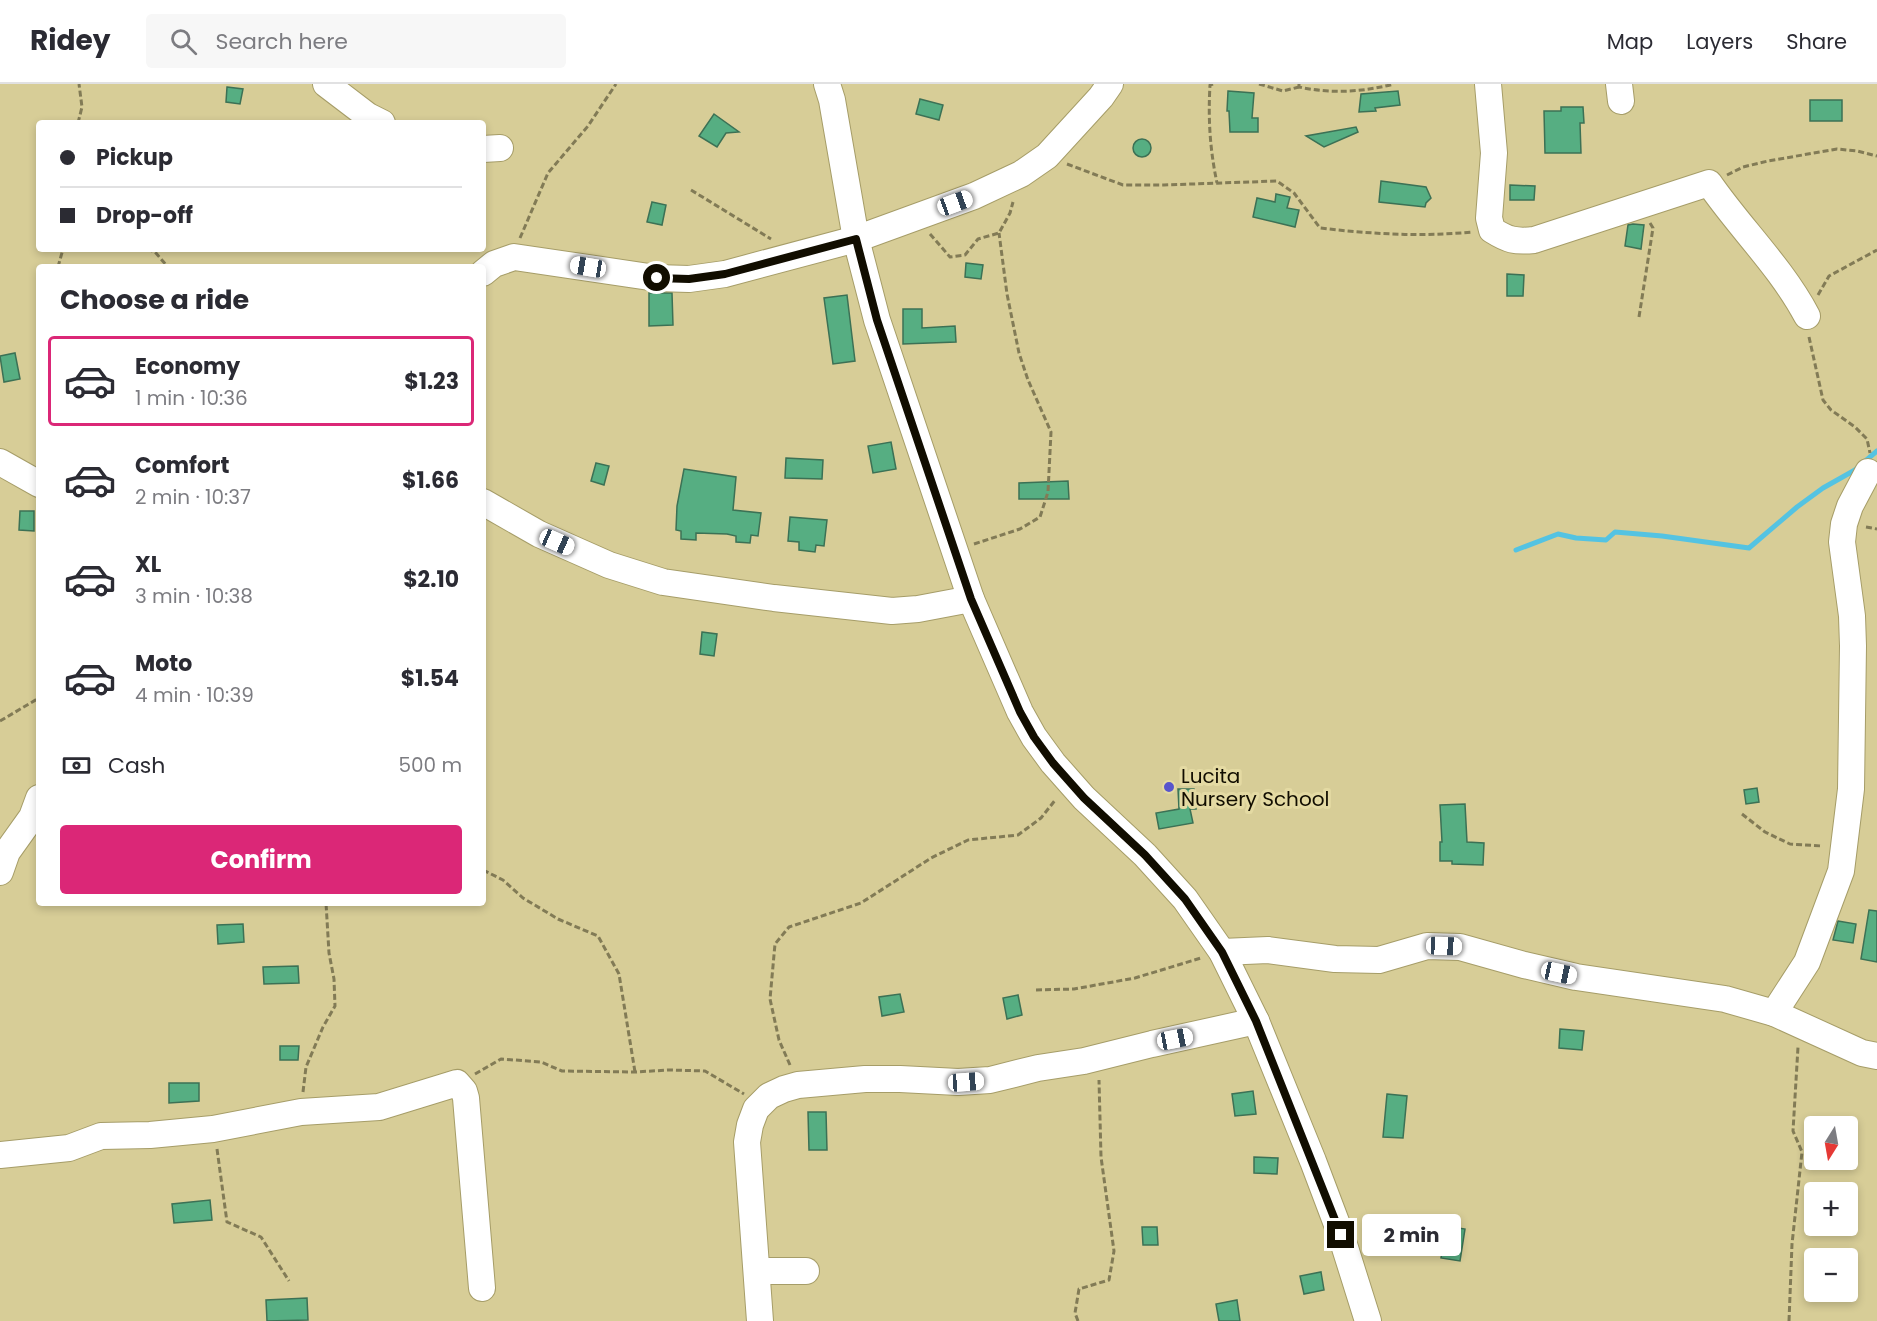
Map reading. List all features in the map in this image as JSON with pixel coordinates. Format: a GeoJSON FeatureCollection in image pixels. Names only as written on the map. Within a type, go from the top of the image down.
{"type":"FeatureCollection","features":[{"type":"Feature","properties":{"kind":"street"},"geometry":{"type":"LineString","coordinates":[[326,84],[376,120]]}},
{"type":"Feature","properties":{"kind":"street"},"geometry":{"type":"LineString","coordinates":[[827,84],[832,100],[856,239],[877,320],[971,599],[1020,712],[1034,737],[1068,780],[1145,855],[1185,899],[1222,952],[1256,1021],[1341,1235],[1368,1321]]}},
{"type":"Feature","properties":{"kind":"street"},"geometry":{"type":"LineString","coordinates":[[486,271],[494,264],[514,257],[657,278],[689,279],[725,274],[856,239],[974,196],[1021,174],[1047,156],[1110,84]]}},
{"type":"Feature","properties":{"kind":"street"},"geometry":{"type":"LineString","coordinates":[[1488,84],[1494,153],[1489,218],[1492,230],[1506,240],[1534,240],[1709,183],[1795,293],[1807,316]]}},
{"type":"Feature","properties":{"kind":"street"},"geometry":{"type":"LineString","coordinates":[[0,462],[36,476]]}},
{"type":"Feature","properties":{"kind":"street"},"geometry":{"type":"LineString","coordinates":[[1774,1013],[1807,962],[1841,871],[1851,789],[1853,646],[1852,616],[1842,542],[1844,524],[1850,506],[1868,472]]}},
{"type":"Feature","properties":{"kind":"street"},"geometry":{"type":"LineString","coordinates":[[486,504],[539,534],[609,565],[663,582],[774,598],[892,611],[918,609],[971,599]]}},
{"type":"Feature","properties":{"kind":"street"},"geometry":{"type":"LineString","coordinates":[[0,872],[7,852],[32,817],[36,806]]}},
{"type":"Feature","properties":{"kind":"street"},"geometry":{"type":"LineString","coordinates":[[1222,952],[1268,950],[1335,959],[1379,960],[1427,946],[1460,947],[1576,977],[1725,999],[1774,1013],[1862,1053],[1877,1056]]}},
{"type":"Feature","properties":{"kind":"street"},"geometry":{"type":"LineString","coordinates":[[760,1321],[747,1142],[756,1109],[769,1096],[798,1085],[865,1079],[900,1078],[958,1082],[990,1080],[1256,1021]]}},
{"type":"Feature","properties":{"kind":"street"},"geometry":{"type":"LineString","coordinates":[[0,1155],[69,1148],[101,1136],[150,1135],[213,1129],[301,1112],[379,1107],[457,1083],[464,1091],[466,1098],[483,1288]]}},
{"type":"Feature","properties":{"kind":"street"},"geometry":{"type":"LineString","coordinates":[[758,1271],[806,1271]]}},
{"type":"Feature","properties":{"kind":"path"},"geometry":{"type":"LineString","coordinates":[[79,120],[82,107],[80,84]]}},
{"type":"Feature","properties":{"kind":"path"},"geometry":{"type":"LineString","coordinates":[[514,257],[521,232],[549,173],[588,126],[615,84]]}},
{"type":"Feature","properties":{"kind":"path"},"geometry":{"type":"LineString","coordinates":[[1213,84],[1210,85],[1209,106],[1210,150],[1217,183]]}},
{"type":"Feature","properties":{"kind":"path"},"geometry":{"type":"LineString","coordinates":[[1259,84],[1283,91],[1299,86],[1321,92],[1342,92],[1394,84]]}},
{"type":"Feature","properties":{"kind":"path"},"geometry":{"type":"LineString","coordinates":[[1709,183],[1752,165],[1837,149],[1877,156]]}},
{"type":"Feature","properties":{"kind":"path"},"geometry":{"type":"LineString","coordinates":[[1047,156],[1123,185],[1277,181],[1294,193],[1320,228],[1393,235],[1448,235],[1492,230]]}},
{"type":"Feature","properties":{"kind":"path"},"geometry":{"type":"LineString","coordinates":[[954,550],[1020,529],[1040,517],[1048,492],[1051,432],[1019,353],[1006,294],[999,233],[1010,213],[1021,174]]}},
{"type":"Feature","properties":{"kind":"path"},"geometry":{"type":"LineString","coordinates":[[691,190],[770,236],[784,258]]}},
{"type":"Feature","properties":{"kind":"path"},"geometry":{"type":"LineString","coordinates":[[1639,207],[1653,228],[1639,317]]}},
{"type":"Feature","properties":{"kind":"path"},"geometry":{"type":"LineString","coordinates":[[916,218],[950,257],[965,255],[978,239],[999,233]]}},
{"type":"Feature","properties":{"kind":"path"},"geometry":{"type":"LineString","coordinates":[[1868,472],[1870,453],[1867,439],[1855,427],[1831,410],[1823,400],[1811,349],[1807,316],[1829,276],[1877,250]]}},
{"type":"Feature","properties":{"kind":"path"},"geometry":{"type":"LineString","coordinates":[[155,252],[165,264]]}},
{"type":"Feature","properties":{"kind":"path"},"geometry":{"type":"LineString","coordinates":[[0,721],[36,700]]}},
{"type":"Feature","properties":{"kind":"path"},"geometry":{"type":"LineString","coordinates":[[798,1085],[779,1040],[770,999],[775,944],[789,927],[861,903],[931,858],[968,840],[1018,835],[1041,818],[1068,780]]}},
{"type":"Feature","properties":{"kind":"path"},"geometry":{"type":"LineString","coordinates":[[1742,814],[1765,832],[1790,844],[1807,844],[1844,850]]}},
{"type":"Feature","properties":{"kind":"path"},"geometry":{"type":"LineString","coordinates":[[486,872],[503,880],[523,898],[558,919],[598,936],[619,974],[635,1072]]}},
{"type":"Feature","properties":{"kind":"path"},"geometry":{"type":"LineString","coordinates":[[306,1067],[323,1027],[335,1006],[326,906]]}},
{"type":"Feature","properties":{"kind":"path"},"geometry":{"type":"LineString","coordinates":[[1036,990],[1074,989],[1135,978],[1222,952]]}},
{"type":"Feature","properties":{"kind":"path"},"geometry":{"type":"LineString","coordinates":[[1789,1321],[1792,1244],[1802,1152],[1793,1131],[1799,1024]]}},
{"type":"Feature","properties":{"kind":"path"},"geometry":{"type":"LineString","coordinates":[[1078,1321],[1075,1313],[1079,1289],[1109,1280],[1114,1251],[1101,1157],[1099,1057]]}},
{"type":"Feature","properties":{"kind":"path"},"geometry":{"type":"LineString","coordinates":[[457,1083],[501,1059],[541,1062],[562,1071],[705,1071],[741,1091],[756,1109]]}},
{"type":"Feature","properties":{"kind":"path"},"geometry":{"type":"LineString","coordinates":[[213,1129],[227,1222],[261,1237],[289,1281]]}},
{"type":"Feature","properties":{"kind":"building"},"geometry":{"type":"Polygon","coordinates":[[[227,87],[243,89],[240,104],[226,102],[227,87]]]}},
{"type":"Feature","properties":{"kind":"building"},"geometry":{"type":"Polygon","coordinates":[[[1228,91],[1254,93],[1252,118],[1258,118],[1258,132],[1230,132],[1229,111],[1227,111],[1228,91]]]}},
{"type":"Feature","properties":{"kind":"building"},"geometry":{"type":"Polygon","coordinates":[[[1398,91],[1400,105],[1375,108],[1376,111],[1359,112],[1361,94],[1398,91]]]}},
{"type":"Feature","properties":{"kind":"building"},"geometry":{"type":"Polygon","coordinates":[[[920,99],[943,105],[939,120],[916,114],[920,99]]]}},
{"type":"Feature","properties":{"kind":"building"},"geometry":{"type":"Polygon","coordinates":[[[1810,100],[1842,100],[1842,121],[1810,121],[1810,100]]]}},
{"type":"Feature","properties":{"kind":"building"},"geometry":{"type":"Polygon","coordinates":[[[1561,107],[1583,107],[1584,123],[1580,123],[1581,153],[1545,153],[1544,111],[1561,111],[1561,107]]]}},
{"type":"Feature","properties":{"kind":"building"},"geometry":{"type":"Polygon","coordinates":[[[714,114],[739,132],[726,133],[717,147],[699,136],[714,114]]]}},
{"type":"Feature","properties":{"kind":"building"},"geometry":{"type":"Polygon","coordinates":[[[1356,127],[1358,132],[1324,147],[1306,136],[1356,127]]]}},
{"type":"Feature","properties":{"kind":"building"},"geometry":{"type":"Polygon","coordinates":[[[1142,139],[1148,142],[1151,148],[1148,154],[1142,157],[1136,154],[1133,148],[1136,142],[1142,139]]]}},
{"type":"Feature","properties":{"kind":"building"},"geometry":{"type":"Polygon","coordinates":[[[1381,181],[1426,187],[1431,198],[1425,207],[1379,202],[1381,181]]]}},
{"type":"Feature","properties":{"kind":"building"},"geometry":{"type":"Polygon","coordinates":[[[1510,185],[1535,186],[1534,200],[1510,200],[1510,185]]]}},
{"type":"Feature","properties":{"kind":"building"},"geometry":{"type":"Polygon","coordinates":[[[1276,194],[1290,197],[1287,208],[1299,210],[1295,227],[1253,217],[1257,198],[1275,202],[1276,194]]]}},
{"type":"Feature","properties":{"kind":"building"},"geometry":{"type":"Polygon","coordinates":[[[652,202],[666,205],[662,225],[647,222],[652,202]]]}},
{"type":"Feature","properties":{"kind":"building"},"geometry":{"type":"Polygon","coordinates":[[[1628,225],[1644,225],[1641,249],[1625,246],[1628,225]]]}},
{"type":"Feature","properties":{"kind":"building"},"geometry":{"type":"Polygon","coordinates":[[[966,263],[983,265],[981,279],[965,277],[966,263]]]}},
{"type":"Feature","properties":{"kind":"building"},"geometry":{"type":"Polygon","coordinates":[[[1507,274],[1524,275],[1523,296],[1507,296],[1507,274]]]}},
{"type":"Feature","properties":{"kind":"building"},"geometry":{"type":"Polygon","coordinates":[[[649,293],[672,293],[673,325],[649,326],[649,293]]]}},
{"type":"Feature","properties":{"kind":"building"},"geometry":{"type":"Polygon","coordinates":[[[847,295],[855,361],[833,364],[824,298],[847,295]]]}},
{"type":"Feature","properties":{"kind":"building"},"geometry":{"type":"Polygon","coordinates":[[[903,309],[922,309],[922,328],[955,326],[956,342],[903,344],[903,309]]]}},
{"type":"Feature","properties":{"kind":"building"},"geometry":{"type":"Polygon","coordinates":[[[15,353],[20,379],[4,382],[0,356],[15,353]]]}},
{"type":"Feature","properties":{"kind":"building"},"geometry":{"type":"Polygon","coordinates":[[[891,442],[896,469],[873,473],[868,446],[891,442]]]}},
{"type":"Feature","properties":{"kind":"building"},"geometry":{"type":"Polygon","coordinates":[[[786,458],[823,460],[822,479],[785,478],[786,458]]]}},
{"type":"Feature","properties":{"kind":"building"},"geometry":{"type":"Polygon","coordinates":[[[596,463],[609,466],[604,485],[591,481],[596,463]]]}},
{"type":"Feature","properties":{"kind":"building"},"geometry":{"type":"Polygon","coordinates":[[[684,469],[736,477],[733,510],[761,513],[758,536],[751,535],[750,543],[736,542],[736,536],[727,534],[696,533],[696,540],[681,539],[681,531],[676,530],[677,506],[684,469]]]}},
{"type":"Feature","properties":{"kind":"building"},"geometry":{"type":"Polygon","coordinates":[[[1068,481],[1069,499],[1019,499],[1019,483],[1068,481]]]}},
{"type":"Feature","properties":{"kind":"building"},"geometry":{"type":"Polygon","coordinates":[[[20,511],[34,511],[34,531],[19,530],[20,511]]]}},
{"type":"Feature","properties":{"kind":"building"},"geometry":{"type":"Polygon","coordinates":[[[790,517],[827,520],[824,546],[816,545],[815,552],[799,550],[799,542],[788,541],[790,517]]]}},
{"type":"Feature","properties":{"kind":"building"},"geometry":{"type":"Polygon","coordinates":[[[702,632],[717,634],[714,656],[700,654],[702,632]]]}},
{"type":"Feature","properties":{"kind":"building"},"geometry":{"type":"Polygon","coordinates":[[[1757,788],[1759,802],[1746,804],[1744,790],[1757,788]]]}},
{"type":"Feature","properties":{"kind":"building"},"geometry":{"type":"Polygon","coordinates":[[[1178,789],[1194,789],[1196,809],[1190,809],[1193,823],[1159,829],[1156,813],[1179,809],[1178,789]]]}},
{"type":"Feature","properties":{"kind":"building"},"geometry":{"type":"Polygon","coordinates":[[[1465,804],[1467,842],[1484,843],[1483,865],[1452,864],[1452,861],[1440,861],[1440,842],[1442,842],[1440,805],[1465,804]]]}},
{"type":"Feature","properties":{"kind":"building"},"geometry":{"type":"Polygon","coordinates":[[[1869,910],[1877,911],[1877,962],[1861,959],[1869,910]]]}},
{"type":"Feature","properties":{"kind":"building"},"geometry":{"type":"Polygon","coordinates":[[[1838,921],[1856,924],[1853,943],[1833,940],[1838,921]]]}},
{"type":"Feature","properties":{"kind":"building"},"geometry":{"type":"Polygon","coordinates":[[[243,924],[244,942],[218,944],[217,925],[243,924]]]}},
{"type":"Feature","properties":{"kind":"building"},"geometry":{"type":"Polygon","coordinates":[[[298,966],[299,983],[264,984],[263,967],[298,966]]]}},
{"type":"Feature","properties":{"kind":"building"},"geometry":{"type":"Polygon","coordinates":[[[900,994],[904,1012],[882,1016],[879,997],[900,994]]]}},
{"type":"Feature","properties":{"kind":"building"},"geometry":{"type":"Polygon","coordinates":[[[1018,995],[1022,1015],[1007,1019],[1003,998],[1018,995]]]}},
{"type":"Feature","properties":{"kind":"building"},"geometry":{"type":"Polygon","coordinates":[[[1560,1029],[1584,1031],[1582,1050],[1559,1048],[1560,1029]]]}},
{"type":"Feature","properties":{"kind":"building"},"geometry":{"type":"Polygon","coordinates":[[[280,1046],[299,1046],[298,1060],[280,1060],[280,1046]]]}},
{"type":"Feature","properties":{"kind":"building"},"geometry":{"type":"Polygon","coordinates":[[[169,1083],[199,1083],[199,1101],[169,1103],[169,1083]]]}},
{"type":"Feature","properties":{"kind":"building"},"geometry":{"type":"Polygon","coordinates":[[[1253,1091],[1256,1114],[1235,1116],[1232,1094],[1253,1091]]]}},
{"type":"Feature","properties":{"kind":"building"},"geometry":{"type":"Polygon","coordinates":[[[1387,1094],[1407,1096],[1403,1138],[1383,1137],[1387,1094]]]}},
{"type":"Feature","properties":{"kind":"building"},"geometry":{"type":"Polygon","coordinates":[[[808,1112],[826,1112],[827,1150],[809,1150],[808,1112]]]}},
{"type":"Feature","properties":{"kind":"building"},"geometry":{"type":"Polygon","coordinates":[[[1254,1157],[1278,1158],[1277,1174],[1254,1173],[1254,1157]]]}},
{"type":"Feature","properties":{"kind":"building"},"geometry":{"type":"Polygon","coordinates":[[[210,1200],[212,1220],[174,1223],[172,1204],[210,1200]]]}},
{"type":"Feature","properties":{"kind":"building"},"geometry":{"type":"Polygon","coordinates":[[[1447,1226],[1465,1229],[1460,1261],[1441,1258],[1447,1226]]]}},
{"type":"Feature","properties":{"kind":"building"},"geometry":{"type":"Polygon","coordinates":[[[1142,1227],[1157,1227],[1158,1245],[1143,1245],[1142,1227]]]}},
{"type":"Feature","properties":{"kind":"building"},"geometry":{"type":"Polygon","coordinates":[[[1321,1272],[1324,1290],[1304,1294],[1300,1276],[1321,1272]]]}},
{"type":"Feature","properties":{"kind":"building"},"geometry":{"type":"Polygon","coordinates":[[[307,1298],[308,1320],[267,1321],[266,1300],[307,1298]]]}},
{"type":"Feature","properties":{"kind":"building"},"geometry":{"type":"Polygon","coordinates":[[[1237,1300],[1240,1321],[1219,1321],[1216,1304],[1237,1300]]]}},
{"type":"Feature","properties":{"kind":"waterway"},"geometry":{"type":"LineString","coordinates":[[1516,550],[1558,534],[1606,540],[1615,532],[1749,548],[1797,507],[1823,488],[1855,470],[1877,451]]}},
{"type":"Feature","properties":{"kind":"place","name":"Lucita Nursery School"},"geometry":{"type":"Point","coordinates":[1169,787]}},
{"type":"Feature","properties":{"kind":"route"},"geometry":{"type":"LineString","coordinates":[[657,278],[689,279],[725,274],[856,239],[877,320],[971,599],[1020,712],[1034,737],[1053,763],[1084,798],[1145,855],[1185,899],[1222,952],[1256,1021],[1341,1235]]}}]}
